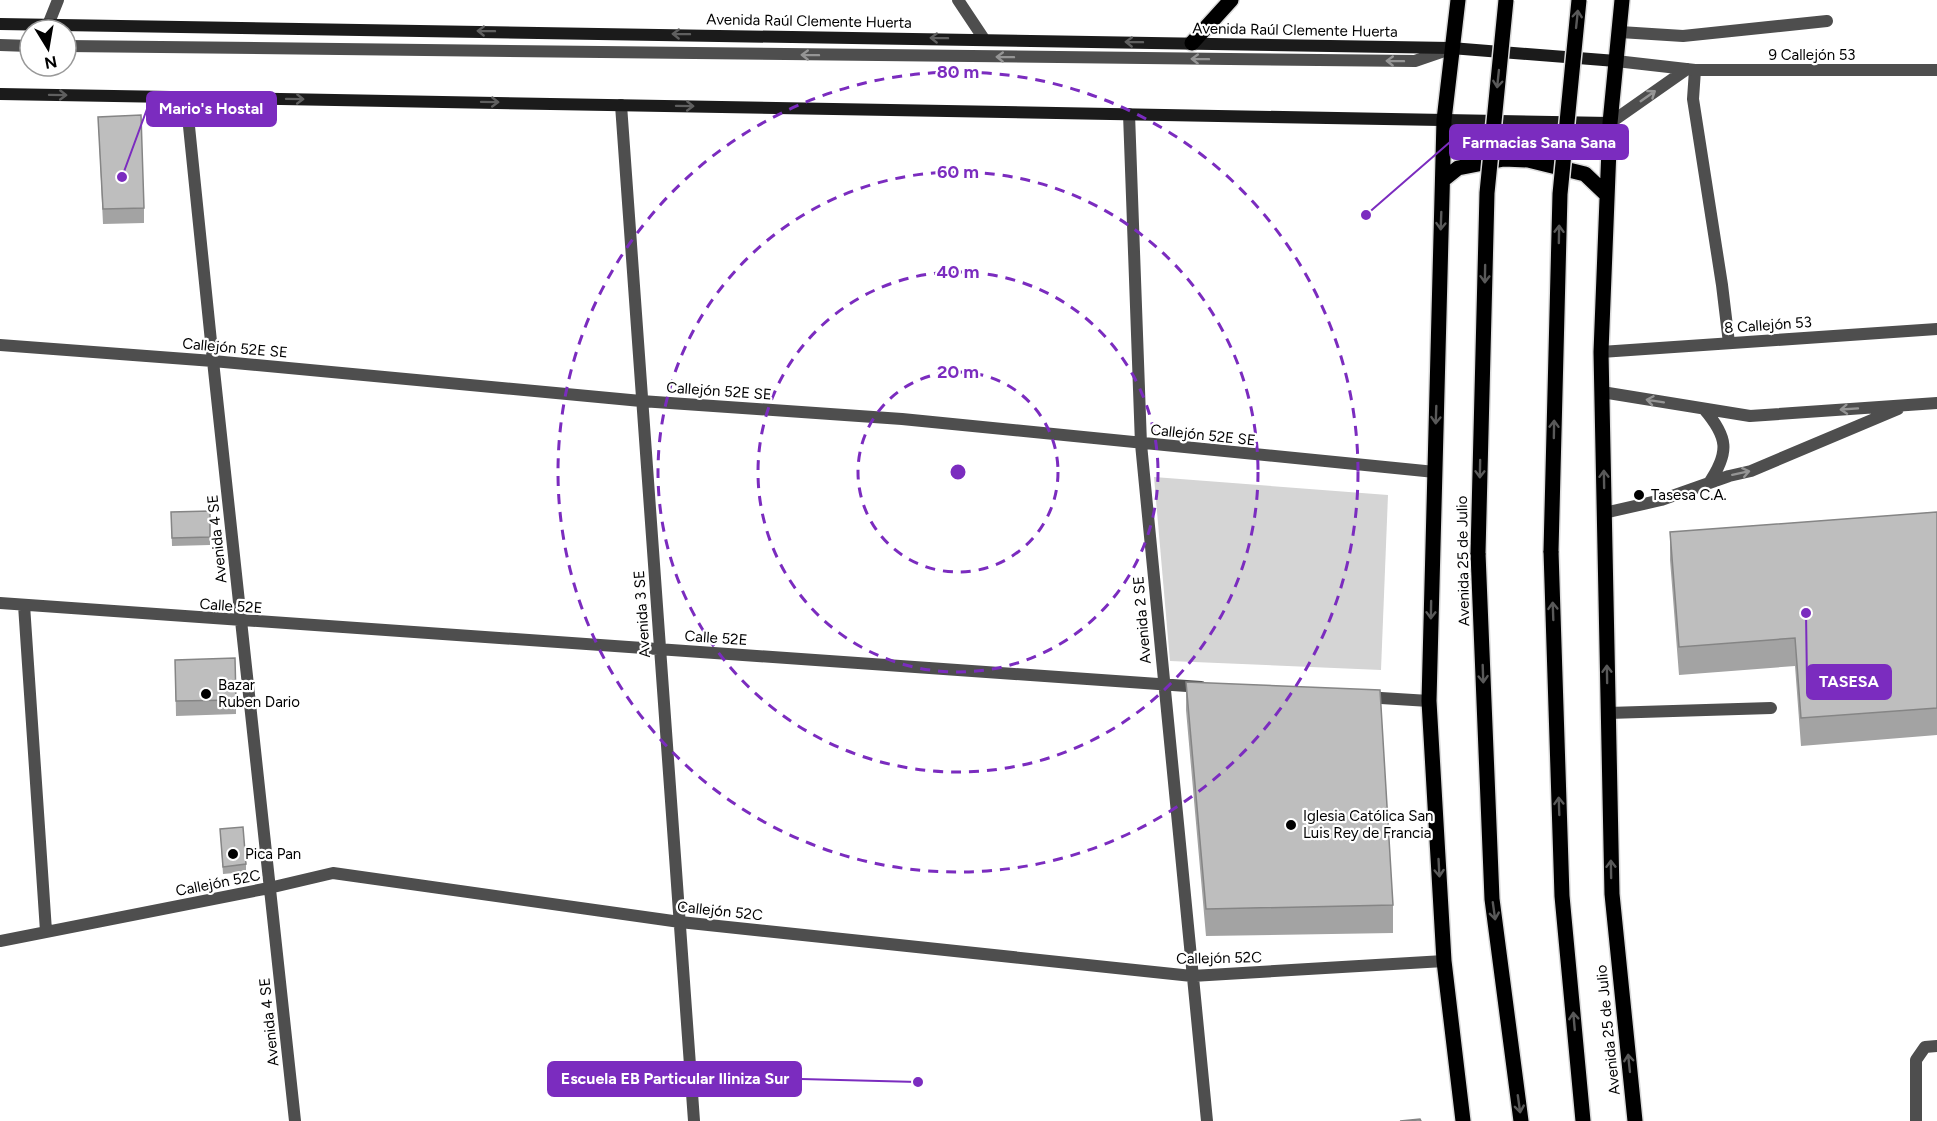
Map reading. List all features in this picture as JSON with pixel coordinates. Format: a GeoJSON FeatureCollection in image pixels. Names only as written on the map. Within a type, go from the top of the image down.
{"type":"FeatureCollection","features":[{"type":"Feature","properties":{"kind":"main road"},"geometry":{"type":"LineString","coordinates":[[1192,43],[1231,0]]}},
{"type":"Feature","properties":{"kind":"main road","name":"Avenida 25 de Julio"},"geometry":{"type":"LineString","coordinates":[[1458,0],[1444,120],[1429,701],[1444,961],[1462,1121]]}},
{"type":"Feature","properties":{"kind":"main road","name":"Avenida 25 de Julio"},"geometry":{"type":"LineString","coordinates":[[1506,0],[1487,193],[1478,553],[1492,899],[1521,1121]]}},
{"type":"Feature","properties":{"kind":"main road"},"geometry":{"type":"LineString","coordinates":[[1579,0],[1560,194],[1551,551],[1562,896],[1583,1121]]}},
{"type":"Feature","properties":{"kind":"main road","name":"Avenida 25 de Julio"},"geometry":{"type":"LineString","coordinates":[[1622,0],[1610,123],[1601,352],[1612,894],[1635,1121]]}},
{"type":"Feature","properties":{"kind":"main road","name":"Avenida Raúl Clemente Huerta"},"geometry":{"type":"LineString","coordinates":[[0,24],[18,24]]}},
{"type":"Feature","properties":{"kind":"main road","name":"Avenida Raúl Clemente Huerta"},"geometry":{"type":"LineString","coordinates":[[78,25],[1452,48],[1616,61]]}},
{"type":"Feature","properties":{"kind":"main road"},"geometry":{"type":"LineString","coordinates":[[0,94],[1610,123]]}},
{"type":"Feature","properties":{"kind":"main road"},"geometry":{"type":"LineString","coordinates":[[1443,180],[1458,168],[1504,159],[1528,160],[1585,174],[1607,195]]}},
{"type":"Feature","properties":{"kind":"street"},"geometry":{"type":"LineString","coordinates":[[51,18],[58,0]]}},
{"type":"Feature","properties":{"kind":"street"},"geometry":{"type":"LineString","coordinates":[[958,0],[984,39]]}},
{"type":"Feature","properties":{"kind":"street"},"geometry":{"type":"LineString","coordinates":[[1620,32],[1683,36],[1827,21]]}},
{"type":"Feature","properties":{"kind":"street"},"geometry":{"type":"LineString","coordinates":[[0,45],[18,46]]}},
{"type":"Feature","properties":{"kind":"street"},"geometry":{"type":"LineString","coordinates":[[78,46],[1403,61],[1415,61],[1452,48]]}},
{"type":"Feature","properties":{"kind":"street","name":"9 Callejón 53"},"geometry":{"type":"LineString","coordinates":[[1616,61],[1691,70],[1937,70]]}},
{"type":"Feature","properties":{"kind":"street"},"geometry":{"type":"LineString","coordinates":[[1610,123],[1691,70],[1693,99],[1729,343]]}},
{"type":"Feature","properties":{"kind":"street","name":"Avenida 4 SE"},"geometry":{"type":"LineString","coordinates":[[186,97],[294,1121]]}},
{"type":"Feature","properties":{"kind":"street","name":"Avenida 3 SE"},"geometry":{"type":"LineString","coordinates":[[621,105],[694,1121]]}},
{"type":"Feature","properties":{"kind":"street","name":"Avenida 2 SE"},"geometry":{"type":"LineString","coordinates":[[1129,114],[1141,444],[1207,1121]]}},
{"type":"Feature","properties":{"kind":"street","name":"8 Callejón 53"},"geometry":{"type":"LineString","coordinates":[[1601,352],[1937,329]]}},
{"type":"Feature","properties":{"kind":"street","name":"Callejón 52E SE"},"geometry":{"type":"LineString","coordinates":[[0,345],[213,360],[641,401],[902,419],[1435,472]]}},
{"type":"Feature","properties":{"kind":"street"},"geometry":{"type":"LineString","coordinates":[[1602,392],[1750,416],[1937,403]]}},
{"type":"Feature","properties":{"kind":"street"},"geometry":{"type":"LineString","coordinates":[[1604,513],[1661,500],[1751,471],[1907,405]]}},
{"type":"Feature","properties":{"kind":"street"},"geometry":{"type":"LineString","coordinates":[[1704,409],[1723,436],[1722,462],[1710,483]]}},
{"type":"Feature","properties":{"kind":"street","name":"Calle 52E"},"geometry":{"type":"LineString","coordinates":[[0,603],[241,622],[1210,687]]}},
{"type":"Feature","properties":{"kind":"street"},"geometry":{"type":"LineString","coordinates":[[24,604],[46,931]]}},
{"type":"Feature","properties":{"kind":"street"},"geometry":{"type":"LineString","coordinates":[[1348,696],[1429,701]]}},
{"type":"Feature","properties":{"kind":"street"},"geometry":{"type":"LineString","coordinates":[[1608,713],[1771,708]]}},
{"type":"Feature","properties":{"kind":"street","name":"Callejón 52C"},"geometry":{"type":"LineString","coordinates":[[0,940],[269,888],[333,873],[680,922],[1192,976],[1444,961]]}},
{"type":"Feature","properties":{"kind":"street"},"geometry":{"type":"LineString","coordinates":[[1916,1121],[1916,1060],[1925,1047],[1937,1046]]}},
{"type":"Feature","properties":{"kind":"shaded area"},"geometry":{"type":"Polygon","coordinates":[[[1154,477],[1388,495],[1381,670],[1170,661],[1154,477]]]}},
{"type":"Feature","properties":{"kind":"building"},"geometry":{"type":"Polygon","coordinates":[[[141,115],[144,208],[103,209],[98,117],[141,115]]]}},
{"type":"Feature","properties":{"kind":"building"},"geometry":{"type":"Polygon","coordinates":[[[210,511],[210,537],[172,538],[171,512],[210,511]]]}},
{"type":"Feature","properties":{"kind":"building"},"geometry":{"type":"Polygon","coordinates":[[[1937,512],[1937,708],[1801,718],[1795,638],[1679,647],[1670,532],[1937,512]]]}},
{"type":"Feature","properties":{"kind":"building","name":"Bazar Ruben Dario"},"geometry":{"type":"Polygon","coordinates":[[[235,658],[236,700],[176,701],[175,660],[235,658]]]}},
{"type":"Feature","properties":{"kind":"building","name":"Iglesia Católica San Luis Rey de Francia"},"geometry":{"type":"Polygon","coordinates":[[[1186,682],[1380,690],[1393,905],[1206,909],[1186,682]]]}},
{"type":"Feature","properties":{"kind":"building","name":"Pica Pan"},"geometry":{"type":"Polygon","coordinates":[[[243,827],[246,864],[223,867],[220,829],[243,827]]]}},
{"type":"Feature","properties":{"kind":"place","name":"Mario's Hostal"},"geometry":{"type":"Point","coordinates":[122,177]}},
{"type":"Feature","properties":{"kind":"place","name":"Farmacias Sana Sana"},"geometry":{"type":"Point","coordinates":[1366,215]}},
{"type":"Feature","properties":{"kind":"place","name":"Tasesa C.A."},"geometry":{"type":"Point","coordinates":[1639,495]}},
{"type":"Feature","properties":{"kind":"place","name":"TASESA"},"geometry":{"type":"Point","coordinates":[1806,613]}},
{"type":"Feature","properties":{"kind":"place","name":"Bazar Ruben Dario"},"geometry":{"type":"Point","coordinates":[206,694]}},
{"type":"Feature","properties":{"kind":"place","name":"Iglesia Católica San Luis Rey de Francia"},"geometry":{"type":"Point","coordinates":[1291,825]}},
{"type":"Feature","properties":{"kind":"place","name":"Pica Pan"},"geometry":{"type":"Point","coordinates":[233,854]}},
{"type":"Feature","properties":{"kind":"place","name":"Escuela EB Particular Iliniza Sur"},"geometry":{"type":"Point","coordinates":[918,1082]}}]}
